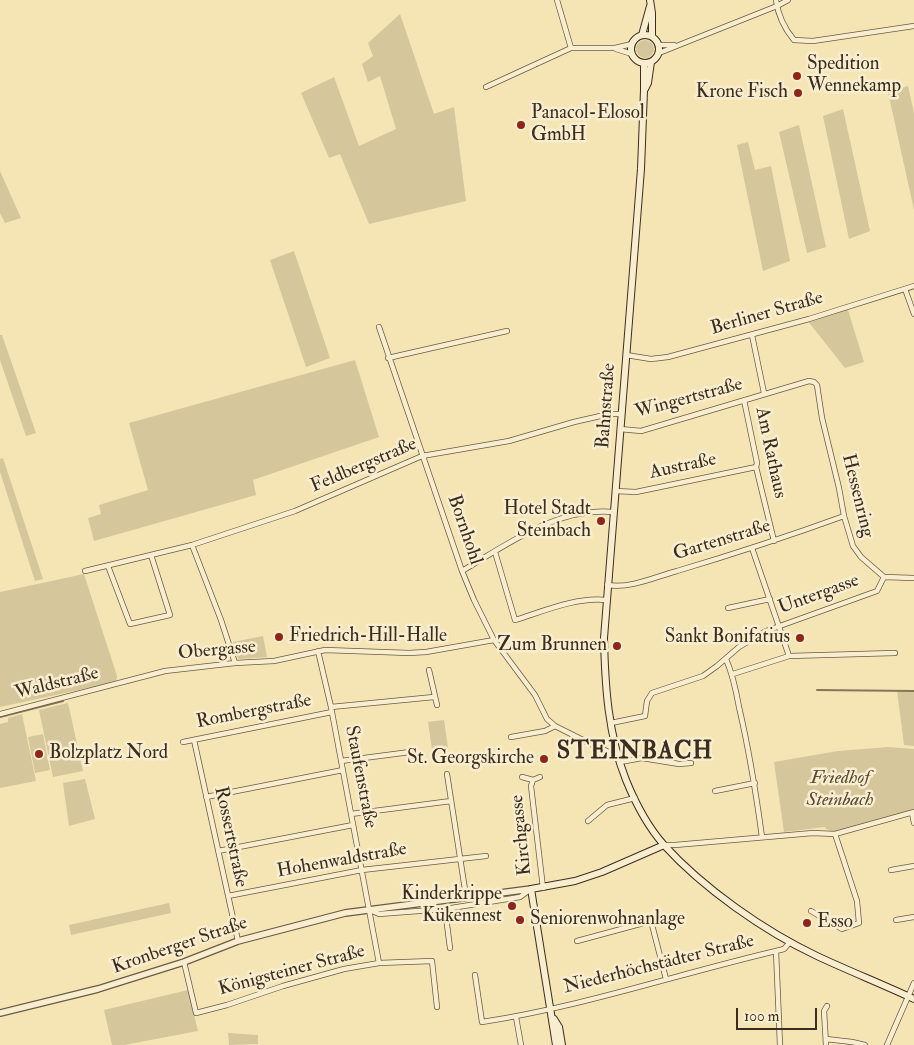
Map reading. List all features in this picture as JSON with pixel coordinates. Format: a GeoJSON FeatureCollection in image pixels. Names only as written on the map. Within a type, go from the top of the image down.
{"type":"FeatureCollection","features":[{"type":"Feature","properties":{"kind":"main road"},"geometry":{"type":"LineString","coordinates":[[642,35],[650,2]]}},
{"type":"Feature","properties":{"kind":"main road"},"geometry":{"type":"LineString","coordinates":[[650,2],[652,36],[659,45],[659,53],[657,57],[647,63],[638,61],[632,54],[632,44],[636,38],[642,35],[652,36]]}},
{"type":"Feature","properties":{"kind":"main road","name":"Bahnstraße"},"geometry":{"type":"LineString","coordinates":[[647,63],[648,83],[644,90],[641,169],[606,600],[604,653],[611,724],[619,759],[635,798],[648,822],[664,844],[714,891],[790,942],[911,998]]}},
{"type":"Feature","properties":{"kind":"main road"},"geometry":{"type":"LineString","coordinates":[[556,1045],[531,889],[575,881],[602,872],[664,844]]}},
{"type":"Feature","properties":{"kind":"main road"},"geometry":{"type":"LineString","coordinates":[[551,1012],[559,1027],[562,1045]]}},
{"type":"Feature","properties":{"kind":"street"},"geometry":{"type":"LineString","coordinates":[[557,0],[571,48]]}},
{"type":"Feature","properties":{"kind":"street"},"geometry":{"type":"LineString","coordinates":[[659,53],[788,0]]}},
{"type":"Feature","properties":{"kind":"street"},"geometry":{"type":"LineString","coordinates":[[777,3],[778,14],[787,32],[794,40],[805,41],[914,26]]}},
{"type":"Feature","properties":{"kind":"street"},"geometry":{"type":"LineString","coordinates":[[486,87],[571,48],[615,48],[632,44]]}},
{"type":"Feature","properties":{"kind":"street"},"geometry":{"type":"LineString","coordinates":[[659,45],[674,46]]}},
{"type":"Feature","properties":{"kind":"street"},"geometry":{"type":"LineString","coordinates":[[615,48],[632,54]]}},
{"type":"Feature","properties":{"kind":"street","name":"Berliner Straße"},"geometry":{"type":"LineString","coordinates":[[626,355],[651,359],[668,357],[752,335],[914,286]]}},
{"type":"Feature","properties":{"kind":"street"},"geometry":{"type":"LineString","coordinates":[[905,289],[914,314]]}},
{"type":"Feature","properties":{"kind":"street","name":"Bornhohl"},"geometry":{"type":"LineString","coordinates":[[379,327],[388,358],[462,570],[474,600],[494,640],[535,695],[547,719],[555,726],[619,759]]}},
{"type":"Feature","properties":{"kind":"street"},"geometry":{"type":"LineString","coordinates":[[388,358],[508,331]]}},
{"type":"Feature","properties":{"kind":"street","name":"Wingertstraße"},"geometry":{"type":"LineString","coordinates":[[752,335],[764,393]]}},
{"type":"Feature","properties":{"kind":"street","name":"Wingertstraße"},"geometry":{"type":"LineString","coordinates":[[620,429],[641,431],[764,393],[809,381],[814,382]]}},
{"type":"Feature","properties":{"kind":"street","name":"Hessenring"},"geometry":{"type":"LineString","coordinates":[[814,382],[850,538],[857,552],[884,577]]}},
{"type":"Feature","properties":{"kind":"street","name":"Am Rathaus"},"geometry":{"type":"LineString","coordinates":[[744,400],[757,463],[756,466],[774,541]]}},
{"type":"Feature","properties":{"kind":"street","name":"Feldbergstraße"},"geometry":{"type":"LineString","coordinates":[[85,571],[192,545],[295,511],[422,456],[509,441],[583,420],[609,414],[621,414]]}},
{"type":"Feature","properties":{"kind":"street","name":"Austraße"},"geometry":{"type":"LineString","coordinates":[[615,491],[636,492],[756,466]]}},
{"type":"Feature","properties":{"kind":"street"},"geometry":{"type":"LineString","coordinates":[[462,570],[543,524],[597,510],[613,512]]}},
{"type":"Feature","properties":{"kind":"street","name":"Gartenstraße"},"geometry":{"type":"LineString","coordinates":[[607,585],[623,586],[752,548],[844,516]]}},
{"type":"Feature","properties":{"kind":"street"},"geometry":{"type":"LineString","coordinates":[[192,545],[221,620],[235,663]]}},
{"type":"Feature","properties":{"kind":"street"},"geometry":{"type":"LineString","coordinates":[[752,548],[780,625],[789,656]]}},
{"type":"Feature","properties":{"kind":"street"},"geometry":{"type":"LineString","coordinates":[[495,552],[515,620],[579,600],[606,600]]}},
{"type":"Feature","properties":{"kind":"street"},"geometry":{"type":"LineString","coordinates":[[108,566],[130,624],[170,615],[151,555]]}},
{"type":"Feature","properties":{"kind":"street"},"geometry":{"type":"LineString","coordinates":[[884,577],[914,578]]}},
{"type":"Feature","properties":{"kind":"street","name":"Untergasse"},"geometry":{"type":"LineString","coordinates":[[611,724],[645,716],[647,702],[652,693],[702,676],[726,659],[739,646],[755,636],[780,625],[877,591],[884,577]]}},
{"type":"Feature","properties":{"kind":"street"},"geometry":{"type":"LineString","coordinates":[[728,608],[770,599]]}},
{"type":"Feature","properties":{"kind":"street","name":"Obergasse"},"geometry":{"type":"LineString","coordinates":[[122,683],[165,671],[235,663],[274,661],[318,651],[426,652],[494,640]]}},
{"type":"Feature","properties":{"kind":"street","name":"Staufenstraße"},"geometry":{"type":"LineString","coordinates":[[318,651],[354,825],[369,910]]}},
{"type":"Feature","properties":{"kind":"street"},"geometry":{"type":"LineString","coordinates":[[733,674],[789,656],[895,653]]}},
{"type":"Feature","properties":{"kind":"street"},"geometry":{"type":"LineString","coordinates":[[726,659],[733,674],[755,784],[762,837]]}},
{"type":"Feature","properties":{"kind":"street"},"geometry":{"type":"LineString","coordinates":[[429,670],[437,705]]}},
{"type":"Feature","properties":{"kind":"street","name":"Waldstraße"},"geometry":{"type":"LineString","coordinates":[[0,714],[122,683]]}},
{"type":"Feature","properties":{"kind":"street","name":"Rombergstraße"},"geometry":{"type":"LineString","coordinates":[[183,742],[331,709],[434,698]]}},
{"type":"Feature","properties":{"kind":"street"},"geometry":{"type":"LineString","coordinates":[[511,737],[545,731],[555,726]]}},
{"type":"Feature","properties":{"kind":"street","name":"Rossertstraße"},"geometry":{"type":"LineString","coordinates":[[194,740],[238,941]]}},
{"type":"Feature","properties":{"kind":"street"},"geometry":{"type":"LineString","coordinates":[[341,761],[410,752]]}},
{"type":"Feature","properties":{"kind":"street"},"geometry":{"type":"LineString","coordinates":[[619,759],[642,758],[679,764],[691,763]]}},
{"type":"Feature","properties":{"kind":"street"},"geometry":{"type":"LineString","coordinates":[[206,797],[343,770]]}},
{"type":"Feature","properties":{"kind":"street"},"geometry":{"type":"LineString","coordinates":[[447,774],[466,896]]}},
{"type":"Feature","properties":{"kind":"street","name":"Kirchgasse"},"geometry":{"type":"LineString","coordinates":[[522,777],[533,780],[540,777]]}},
{"type":"Feature","properties":{"kind":"street","name":"Kirchgasse"},"geometry":{"type":"LineString","coordinates":[[533,780],[531,786],[543,888]]}},
{"type":"Feature","properties":{"kind":"street"},"geometry":{"type":"LineString","coordinates":[[715,791],[755,784]]}},
{"type":"Feature","properties":{"kind":"street"},"geometry":{"type":"LineString","coordinates":[[588,821],[607,805],[635,798]]}},
{"type":"Feature","properties":{"kind":"street"},"geometry":{"type":"LineString","coordinates":[[351,814],[451,801]]}},
{"type":"Feature","properties":{"kind":"street"},"geometry":{"type":"LineString","coordinates":[[664,844],[675,845],[814,833],[835,834],[913,812],[914,823]]}},
{"type":"Feature","properties":{"kind":"street"},"geometry":{"type":"LineString","coordinates":[[218,851],[354,825]]}},
{"type":"Feature","properties":{"kind":"street"},"geometry":{"type":"LineString","coordinates":[[835,834],[856,901],[859,923]]}},
{"type":"Feature","properties":{"kind":"street","name":"Hohenwaldstraße"},"geometry":{"type":"LineString","coordinates":[[228,896],[362,870],[486,856]]}},
{"type":"Feature","properties":{"kind":"street"},"geometry":{"type":"LineString","coordinates":[[891,870],[914,866]]}},
{"type":"Feature","properties":{"kind":"street","name":"Kronberger Straße"},"geometry":{"type":"LineString","coordinates":[[0,1013],[98,989],[184,962],[238,941],[345,913],[531,889]]}},
{"type":"Feature","properties":{"kind":"street","name":"Kronberger Straße"},"geometry":{"type":"LineString","coordinates":[[369,910],[379,914],[445,909],[520,897],[531,889]]}},
{"type":"Feature","properties":{"kind":"street"},"geometry":{"type":"LineString","coordinates":[[445,909],[450,948]]}},
{"type":"Feature","properties":{"kind":"street"},"geometry":{"type":"LineString","coordinates":[[369,910],[379,963]]}},
{"type":"Feature","properties":{"kind":"street"},"geometry":{"type":"LineString","coordinates":[[811,911],[842,930],[859,923],[866,925]]}},
{"type":"Feature","properties":{"kind":"street"},"geometry":{"type":"LineString","coordinates":[[896,920],[914,917]]}},
{"type":"Feature","properties":{"kind":"street"},"geometry":{"type":"LineString","coordinates":[[577,941],[651,921],[666,979]]}},
{"type":"Feature","properties":{"kind":"street","name":"Niederhöchstädter Straße"},"geometry":{"type":"LineString","coordinates":[[475,975],[482,1022],[551,1012],[666,979],[776,951],[784,948],[790,942]]}},
{"type":"Feature","properties":{"kind":"street","name":"Niederhöchstädter Straße"},"geometry":{"type":"LineString","coordinates":[[776,951],[780,1045]]}},
{"type":"Feature","properties":{"kind":"street","name":"Königsteiner Straße"},"geometry":{"type":"LineString","coordinates":[[184,962],[196,1013],[344,968],[379,963],[432,960],[437,1007]]}},
{"type":"Feature","properties":{"kind":"street"},"geometry":{"type":"LineString","coordinates":[[887,1045],[911,998],[914,984]]}},
{"type":"Feature","properties":{"kind":"street"},"geometry":{"type":"LineString","coordinates":[[826,1045],[824,1011],[828,1006]]}},
{"type":"Feature","properties":{"kind":"street"},"geometry":{"type":"LineString","coordinates":[[516,1017],[521,1045]]}},
{"type":"Feature","properties":{"kind":"street"},"geometry":{"type":"LineString","coordinates":[[826,1039],[865,1045]]}},
{"type":"Feature","properties":{"kind":"green space"},"geometry":{"type":"Polygon","coordinates":[[[400,14],[434,114],[454,107],[466,201],[369,224],[340,154],[329,158],[301,93],[334,77],[359,146],[396,129],[380,76],[368,82],[362,64],[373,56],[368,43],[400,14]]]}},
{"type":"Feature","properties":{"kind":"green space"},"geometry":{"type":"Polygon","coordinates":[[[641,40],[649,40],[654,45],[652,56],[641,58],[636,53],[636,45],[641,40]]]}},
{"type":"Feature","properties":{"kind":"green space"},"geometry":{"type":"Polygon","coordinates":[[[908,86],[914,113],[914,210],[888,92],[908,86]]]}},
{"type":"Feature","properties":{"kind":"green space"},"geometry":{"type":"Polygon","coordinates":[[[843,109],[870,231],[849,239],[823,116],[843,109]]]}},
{"type":"Feature","properties":{"kind":"green space"},"geometry":{"type":"Polygon","coordinates":[[[799,125],[826,247],[807,253],[779,132],[799,125]]]}},
{"type":"Feature","properties":{"kind":"green space"},"geometry":{"type":"Polygon","coordinates":[[[748,142],[755,170],[771,166],[790,261],[763,271],[737,145],[748,142]]]}},
{"type":"Feature","properties":{"kind":"green space"},"geometry":{"type":"Polygon","coordinates":[[[0,171],[21,218],[5,223],[0,213],[0,171]]]}},
{"type":"Feature","properties":{"kind":"green space"},"geometry":{"type":"Polygon","coordinates":[[[294,251],[330,358],[306,367],[270,260],[294,251]]]}},
{"type":"Feature","properties":{"kind":"green space"},"geometry":{"type":"Polygon","coordinates":[[[847,307],[864,362],[845,368],[807,320],[847,307]]]}},
{"type":"Feature","properties":{"kind":"green space"},"geometry":{"type":"Polygon","coordinates":[[[0,335],[2,335],[36,433],[26,436],[0,360],[0,335]]]}},
{"type":"Feature","properties":{"kind":"green space"},"geometry":{"type":"Polygon","coordinates":[[[355,360],[379,437],[253,480],[256,495],[94,541],[88,518],[101,514],[99,505],[148,490],[129,423],[355,360]]]}},
{"type":"Feature","properties":{"kind":"green space"},"geometry":{"type":"Polygon","coordinates":[[[3,458],[43,579],[35,581],[0,472],[0,459],[3,458]]]}},
{"type":"Feature","properties":{"kind":"green space"},"geometry":{"type":"Polygon","coordinates":[[[84,574],[117,676],[116,682],[0,707],[0,592],[84,574]]]}},
{"type":"Feature","properties":{"kind":"green space"},"geometry":{"type":"Polygon","coordinates":[[[263,636],[267,657],[239,659],[235,654],[233,642],[263,636]]]}},
{"type":"Feature","properties":{"kind":"green space"},"geometry":{"type":"Polygon","coordinates":[[[897,691],[914,692],[914,746],[904,745],[897,691]]]}},
{"type":"Feature","properties":{"kind":"green space"},"geometry":{"type":"Polygon","coordinates":[[[68,703],[83,771],[53,777],[39,710],[68,703]]]}},
{"type":"Feature","properties":{"kind":"green space"},"geometry":{"type":"Polygon","coordinates":[[[22,714],[36,781],[0,788],[0,724],[8,722],[8,718],[22,714]]]}},
{"type":"Feature","properties":{"kind":"green space"},"geometry":{"type":"Polygon","coordinates":[[[444,720],[448,748],[432,750],[428,722],[444,720]]]}},
{"type":"Feature","properties":{"kind":"green space","name":"Bolzplatz Nord"},"geometry":{"type":"Polygon","coordinates":[[[43,734],[50,770],[35,773],[28,737],[43,734]]]}},
{"type":"Feature","properties":{"kind":"green space","name":"Friedhof Steinbach"},"geometry":{"type":"Polygon","coordinates":[[[888,747],[914,749],[914,810],[834,832],[825,827],[784,832],[774,762],[838,751],[888,747]]]}},
{"type":"Feature","properties":{"kind":"green space"},"geometry":{"type":"Polygon","coordinates":[[[85,779],[95,819],[69,826],[63,783],[85,779]]]}},
{"type":"Feature","properties":{"kind":"green space"},"geometry":{"type":"Polygon","coordinates":[[[169,903],[171,913],[71,935],[69,925],[169,903]]]}},
{"type":"Feature","properties":{"kind":"green space"},"geometry":{"type":"Polygon","coordinates":[[[188,990],[198,1031],[124,1045],[112,1045],[104,1010],[188,990]]]}},
{"type":"Feature","properties":{"kind":"green space"},"geometry":{"type":"Polygon","coordinates":[[[228,1033],[258,1035],[258,1044],[229,1045],[228,1033]]]}},
{"type":"Feature","properties":{"kind":"waterway","name":"STEINBACH"},"geometry":{"type":"LineString","coordinates":[[817,690],[914,691]]}},
{"type":"Feature","properties":{"kind":"waterway"},"geometry":{"type":"LineString","coordinates":[[0,717],[63,701]]}},
{"type":"Feature","properties":{"kind":"place","name":"Spedition Wennekamp"},"geometry":{"type":"Point","coordinates":[797,76]}},
{"type":"Feature","properties":{"kind":"place","name":"Krone Fisch"},"geometry":{"type":"Point","coordinates":[798,93]}},
{"type":"Feature","properties":{"kind":"place","name":"Panacol-Elosol GmbH"},"geometry":{"type":"Point","coordinates":[521,125]}},
{"type":"Feature","properties":{"kind":"place","name":"Hotel Stadt Steinbach"},"geometry":{"type":"Point","coordinates":[601,521]}},
{"type":"Feature","properties":{"kind":"place","name":"Friedrich-Hill-Halle"},"geometry":{"type":"Point","coordinates":[279,637]}},
{"type":"Feature","properties":{"kind":"place","name":"Sankt Bonifatius"},"geometry":{"type":"Point","coordinates":[800,638]}},
{"type":"Feature","properties":{"kind":"place","name":"Zum Brunnen"},"geometry":{"type":"Point","coordinates":[617,646]}},
{"type":"Feature","properties":{"kind":"place","name":"Bolzplatz Nord"},"geometry":{"type":"Point","coordinates":[39,754]}},
{"type":"Feature","properties":{"kind":"place","name":"St. Georgskirche"},"geometry":{"type":"Point","coordinates":[544,759]}},
{"type":"Feature","properties":{"kind":"place","name":"Kinderkrippe Kükennest"},"geometry":{"type":"Point","coordinates":[512,906]}},
{"type":"Feature","properties":{"kind":"place","name":"Seniorenwohnanlage"},"geometry":{"type":"Point","coordinates":[520,920]}},
{"type":"Feature","properties":{"kind":"place","name":"Esso"},"geometry":{"type":"Point","coordinates":[807,923]}},
{"type":"Feature","properties":{"kind":"district","name":"STEINBACH"},"geometry":{"type":"Point","coordinates":[635,753]}}]}
